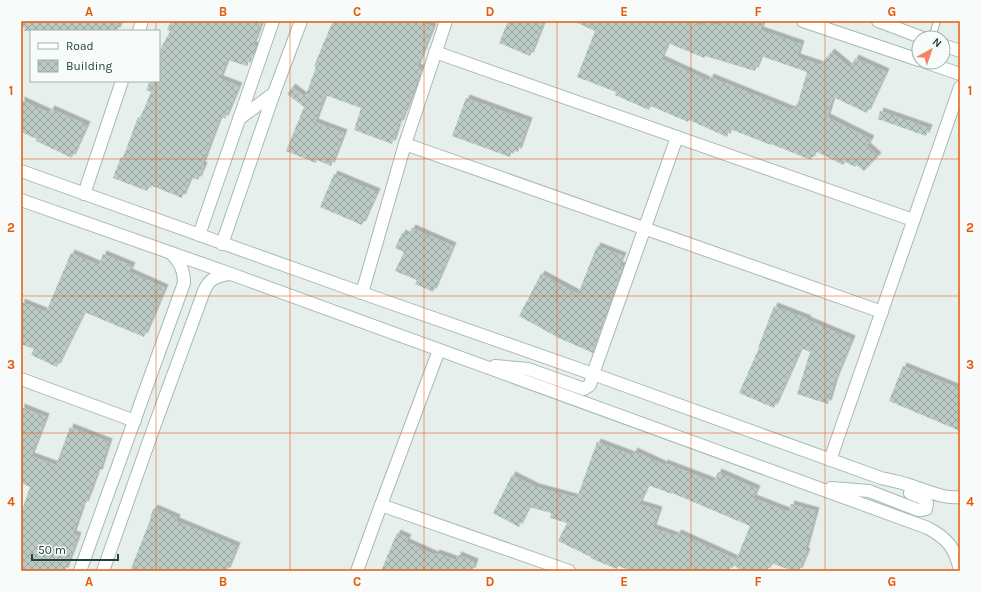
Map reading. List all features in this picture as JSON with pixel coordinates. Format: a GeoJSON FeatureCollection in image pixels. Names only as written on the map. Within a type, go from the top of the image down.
{"type":"FeatureCollection","features":[{"type":"Feature","properties":{"kind":"street"},"geometry":{"type":"LineString","coordinates":[[199,235],[273,21]]}},
{"type":"Feature","properties":{"kind":"street"},"geometry":{"type":"LineString","coordinates":[[222,244],[274,93],[301,21]]}},
{"type":"Feature","properties":{"kind":"street"},"geometry":{"type":"LineString","coordinates":[[362,294],[405,144],[446,21]]}},
{"type":"Feature","properties":{"kind":"street"},"geometry":{"type":"LineString","coordinates":[[803,21],[911,57]]}},
{"type":"Feature","properties":{"kind":"street"},"geometry":{"type":"LineString","coordinates":[[878,21],[911,33]]}},
{"type":"Feature","properties":{"kind":"street"},"geometry":{"type":"LineString","coordinates":[[435,52],[912,220]]}},
{"type":"Feature","properties":{"kind":"street"},"geometry":{"type":"LineString","coordinates":[[948,70],[960,74]]}},
{"type":"Feature","properties":{"kind":"street"},"geometry":{"type":"LineString","coordinates":[[84,194],[122,82]]}},
{"type":"Feature","properties":{"kind":"street"},"geometry":{"type":"LineString","coordinates":[[830,460],[882,312],[912,220],[960,87]]}},
{"type":"Feature","properties":{"kind":"street"},"geometry":{"type":"LineString","coordinates":[[238,119],[274,93]]}},
{"type":"Feature","properties":{"kind":"street"},"geometry":{"type":"LineString","coordinates":[[474,363],[528,369],[584,389],[590,385],[677,137]]}},
{"type":"Feature","properties":{"kind":"street"},"geometry":{"type":"LineString","coordinates":[[405,144],[882,312]]}},
{"type":"Feature","properties":{"kind":"street"},"geometry":{"type":"LineString","coordinates":[[21,171],[362,294],[594,374],[881,478],[907,484],[940,496],[952,498],[960,497]]}},
{"type":"Feature","properties":{"kind":"street"},"geometry":{"type":"LineString","coordinates":[[21,200],[231,274],[928,528],[941,535],[951,546],[957,557],[960,570]]}},
{"type":"Feature","properties":{"kind":"street"},"geometry":{"type":"LineString","coordinates":[[80,571],[184,283],[184,275],[181,266],[170,253]]}},
{"type":"Feature","properties":{"kind":"street"},"geometry":{"type":"LineString","coordinates":[[103,571],[207,284],[211,279],[218,275],[231,274]]}},
{"type":"Feature","properties":{"kind":"street"},"geometry":{"type":"LineString","coordinates":[[180,295],[188,286],[194,287],[199,296],[199,303]]}},
{"type":"Feature","properties":{"kind":"street"},"geometry":{"type":"LineString","coordinates":[[358,571],[438,350]]}},
{"type":"Feature","properties":{"kind":"street"},"geometry":{"type":"LineString","coordinates":[[21,379],[134,421]]}},
{"type":"Feature","properties":{"kind":"street"},"geometry":{"type":"LineString","coordinates":[[816,487],[869,491],[918,510],[926,509],[927,503],[925,500],[902,490],[881,478]]}},
{"type":"Feature","properties":{"kind":"street"},"geometry":{"type":"LineString","coordinates":[[381,505],[569,571]]}},
{"type":"Feature","properties":{"kind":"building"},"geometry":{"type":"Polygon","coordinates":[[[21,21],[121,21],[117,30],[24,31],[25,28],[21,27],[21,21]]]}},
{"type":"Feature","properties":{"kind":"building"},"geometry":{"type":"Polygon","coordinates":[[[171,21],[262,21],[253,45],[256,46],[252,58],[250,58],[247,66],[227,60],[220,79],[239,86],[225,119],[220,117],[198,180],[191,177],[182,198],[150,185],[147,191],[113,178],[121,157],[123,158],[138,117],[140,118],[151,92],[146,90],[150,82],[160,82],[160,50],[170,31],[167,30],[171,21]]]}},
{"type":"Feature","properties":{"kind":"building"},"geometry":{"type":"Polygon","coordinates":[[[333,21],[418,21],[433,27],[417,67],[422,69],[421,73],[400,124],[399,123],[392,144],[354,130],[361,108],[325,95],[315,122],[344,133],[331,166],[317,160],[316,163],[286,151],[304,107],[287,94],[292,87],[305,97],[316,67],[314,66],[333,21]]]}},
{"type":"Feature","properties":{"kind":"building"},"geometry":{"type":"Polygon","coordinates":[[[508,21],[544,21],[530,56],[499,43],[508,21]]]}},
{"type":"Feature","properties":{"kind":"building"},"geometry":{"type":"Polygon","coordinates":[[[573,21],[689,21],[701,26],[703,21],[707,21],[721,27],[723,21],[758,21],[763,23],[760,30],[801,44],[797,57],[821,65],[831,52],[850,68],[855,58],[886,72],[867,113],[833,97],[827,117],[871,139],[867,146],[878,156],[864,171],[857,165],[856,167],[845,162],[843,165],[815,151],[811,160],[730,129],[727,137],[689,120],[688,122],[651,106],[649,110],[615,95],[616,92],[577,77],[595,31],[573,21]],[[668,43],[661,59],[709,81],[710,77],[792,110],[793,108],[796,109],[807,72],[761,56],[755,71],[705,56],[704,58],[668,43]]]}},
{"type":"Feature","properties":{"kind":"building"},"geometry":{"type":"Polygon","coordinates":[[[466,98],[529,121],[518,152],[512,150],[510,157],[452,136],[466,98]]]}},
{"type":"Feature","properties":{"kind":"building"},"geometry":{"type":"Polygon","coordinates":[[[21,100],[49,113],[51,109],[87,125],[72,158],[36,141],[37,139],[21,132],[21,100]]]}},
{"type":"Feature","properties":{"kind":"building"},"geometry":{"type":"Polygon","coordinates":[[[880,111],[929,128],[926,136],[878,119],[880,111]]]}},
{"type":"Feature","properties":{"kind":"building"},"geometry":{"type":"Polygon","coordinates":[[[334,174],[377,192],[362,225],[320,207],[334,174]]]}},
{"type":"Feature","properties":{"kind":"building"},"geometry":{"type":"Polygon","coordinates":[[[412,228],[453,246],[433,292],[415,284],[417,280],[395,271],[404,252],[395,248],[402,233],[408,236],[412,228]]]}},
{"type":"Feature","properties":{"kind":"building"},"geometry":{"type":"Polygon","coordinates":[[[597,246],[623,256],[619,265],[623,266],[593,353],[559,338],[519,316],[541,274],[578,294],[597,246]]]}},
{"type":"Feature","properties":{"kind":"building"},"geometry":{"type":"Polygon","coordinates":[[[71,253],[99,265],[103,254],[132,266],[129,272],[165,288],[144,337],[84,312],[57,367],[31,355],[34,349],[21,344],[21,302],[46,312],[71,253]]]}},
{"type":"Feature","properties":{"kind":"building"},"geometry":{"type":"Polygon","coordinates":[[[774,306],[808,319],[807,320],[852,339],[835,380],[828,404],[797,394],[810,352],[801,348],[774,408],[739,393],[759,348],[774,306]]]}},
{"type":"Feature","properties":{"kind":"building"},"geometry":{"type":"Polygon","coordinates":[[[903,366],[960,389],[960,431],[889,401],[903,366]]]}},
{"type":"Feature","properties":{"kind":"building"},"geometry":{"type":"Polygon","coordinates":[[[21,407],[46,417],[31,456],[56,465],[70,427],[109,442],[99,473],[97,473],[85,505],[83,504],[73,534],[78,536],[65,571],[21,571],[21,513],[30,487],[21,483],[21,407]]]}},
{"type":"Feature","properties":{"kind":"building"},"geometry":{"type":"Polygon","coordinates":[[[597,442],[632,455],[634,451],[664,465],[664,463],[714,482],[718,472],[757,489],[753,498],[789,512],[791,504],[816,511],[805,551],[807,552],[799,571],[793,571],[771,563],[767,571],[741,571],[734,565],[750,526],[672,493],[648,485],[639,504],[659,510],[653,528],[676,536],[678,533],[735,559],[729,571],[632,571],[618,566],[617,569],[590,558],[591,557],[558,541],[567,523],[550,518],[551,513],[529,507],[519,527],[493,513],[512,475],[536,487],[577,498],[597,442]]]}},
{"type":"Feature","properties":{"kind":"building"},"geometry":{"type":"Polygon","coordinates":[[[154,508],[177,518],[176,521],[237,546],[227,571],[130,571],[154,508]]]}},
{"type":"Feature","properties":{"kind":"building"},"geometry":{"type":"Polygon","coordinates":[[[397,533],[408,538],[406,542],[435,555],[436,553],[456,560],[458,555],[475,562],[472,571],[381,571],[397,533]]]}}]}
